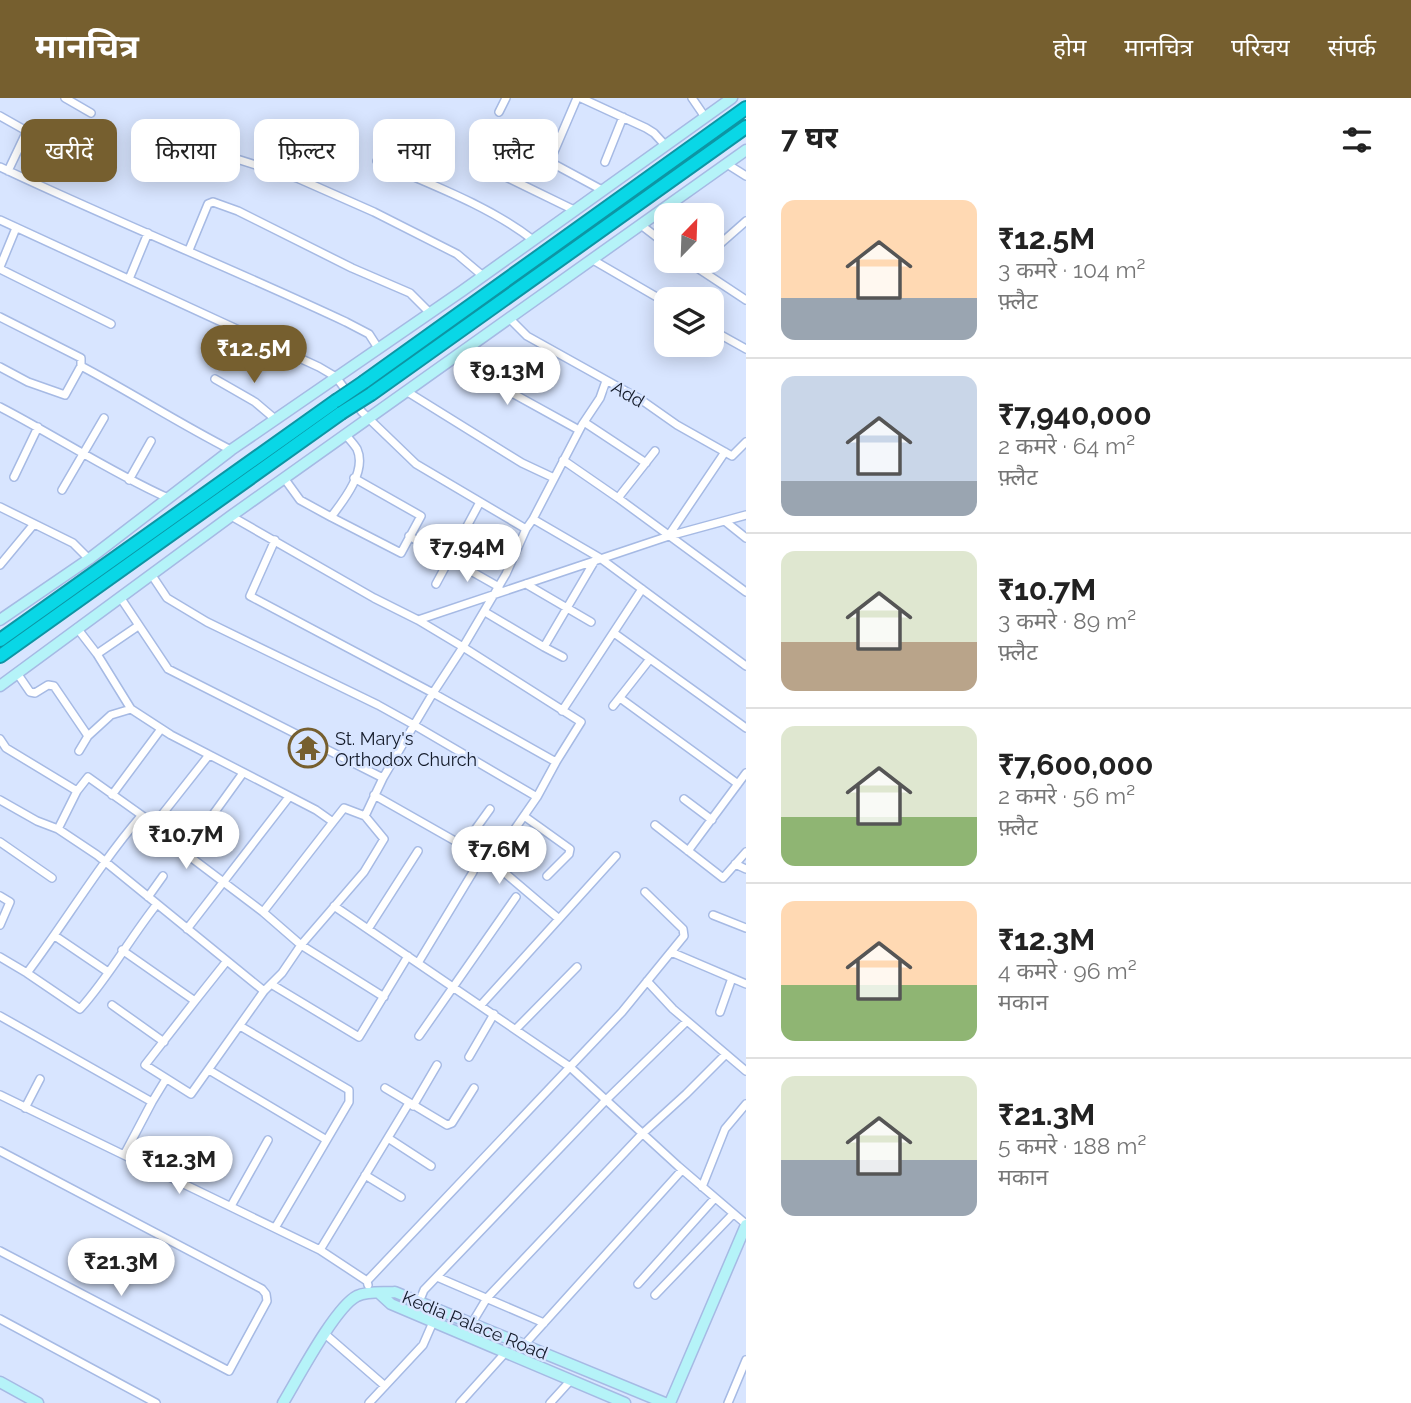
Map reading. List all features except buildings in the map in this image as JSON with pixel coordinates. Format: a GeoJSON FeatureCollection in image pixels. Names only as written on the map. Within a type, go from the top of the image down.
{"type":"FeatureCollection","features":[{"type":"Feature","properties":{"kind":"highway"},"geometry":{"type":"LineString","coordinates":[[367,388],[746,108]]}},
{"type":"Feature","properties":{"kind":"highway"},"geometry":{"type":"LineString","coordinates":[[0,656],[9,639],[338,407],[746,127]]}},
{"type":"Feature","properties":{"kind":"main road"},"geometry":{"type":"LineString","coordinates":[[0,620],[89,559],[275,419],[483,276],[732,98]]}},
{"type":"Feature","properties":{"kind":"main road"},"geometry":{"type":"LineString","coordinates":[[0,686],[230,516],[746,150]]}},
{"type":"Feature","properties":{"kind":"main road"},"geometry":{"type":"LineString","coordinates":[[670,1403],[746,1224]]}},
{"type":"Feature","properties":{"kind":"main road","name":"Kedia Palace Road"},"geometry":{"type":"LineString","coordinates":[[374,1293],[395,1292],[664,1403]]}},
{"type":"Feature","properties":{"kind":"main road"},"geometry":{"type":"LineString","coordinates":[[283,1403],[325,1334],[350,1301],[374,1293]]}},
{"type":"Feature","properties":{"kind":"main road","name":"Kedia Palace Road"},"geometry":{"type":"LineString","coordinates":[[374,1293],[391,1304],[625,1403]]}},
{"type":"Feature","properties":{"kind":"main road"},"geometry":{"type":"LineString","coordinates":[[0,1382],[38,1403]]}},
{"type":"Feature","properties":{"kind":"street"},"geometry":{"type":"LineString","coordinates":[[66,98],[91,113]]}},
{"type":"Feature","properties":{"kind":"street"},"geometry":{"type":"LineString","coordinates":[[499,112],[506,98]]}},
{"type":"Feature","properties":{"kind":"street"},"geometry":{"type":"LineString","coordinates":[[558,144],[579,98],[654,133],[665,145]]}},
{"type":"Feature","properties":{"kind":"street"},"geometry":{"type":"LineString","coordinates":[[692,98],[705,117]]}},
{"type":"Feature","properties":{"kind":"street"},"geometry":{"type":"LineString","coordinates":[[0,116],[26,133],[8,171]]}},
{"type":"Feature","properties":{"kind":"street"},"geometry":{"type":"LineString","coordinates":[[604,162],[623,117]]}},
{"type":"Feature","properties":{"kind":"street"},"geometry":{"type":"LineString","coordinates":[[240,160],[297,178],[374,212],[449,250],[470,263],[483,276]]}},
{"type":"Feature","properties":{"kind":"street"},"geometry":{"type":"LineString","coordinates":[[727,164],[746,176]]}},
{"type":"Feature","properties":{"kind":"street"},"geometry":{"type":"LineString","coordinates":[[558,165],[602,190]]}},
{"type":"Feature","properties":{"kind":"street"},"geometry":{"type":"LineString","coordinates":[[0,167],[60,197],[189,250],[346,322],[369,334],[378,348]]}},
{"type":"Feature","properties":{"kind":"street"},"geometry":{"type":"LineString","coordinates":[[424,182],[517,228],[533,240]]}},
{"type":"Feature","properties":{"kind":"street"},"geometry":{"type":"LineString","coordinates":[[516,182],[574,210]]}},
{"type":"Feature","properties":{"kind":"street"},"geometry":{"type":"LineString","coordinates":[[189,250],[208,204],[213,202],[410,293],[430,313]]}},
{"type":"Feature","properties":{"kind":"street"},"geometry":{"type":"LineString","coordinates":[[0,220],[336,377],[369,418],[416,464],[526,529]]}},
{"type":"Feature","properties":{"kind":"street"},"geometry":{"type":"LineString","coordinates":[[724,240],[746,221]]}},
{"type":"Feature","properties":{"kind":"street"},"geometry":{"type":"LineString","coordinates":[[641,225],[654,235]]}},
{"type":"Feature","properties":{"kind":"street"},"geometry":{"type":"LineString","coordinates":[[16,228],[0,268],[111,324]]}},
{"type":"Feature","properties":{"kind":"street"},"geometry":{"type":"LineString","coordinates":[[129,279],[148,233]]}},
{"type":"Feature","properties":{"kind":"street"},"geometry":{"type":"LineString","coordinates":[[593,260],[654,295]]}},
{"type":"Feature","properties":{"kind":"street"},"geometry":{"type":"LineString","coordinates":[[704,273],[746,300]]}},
{"type":"Feature","properties":{"kind":"street"},"geometry":{"type":"LineString","coordinates":[[0,317],[81,358],[81,366],[65,395],[28,382],[0,367]]}},
{"type":"Feature","properties":{"kind":"street","name":"Add"},"geometry":{"type":"LineString","coordinates":[[509,318],[527,336],[725,452]]}},
{"type":"Feature","properties":{"kind":"street"},"geometry":{"type":"LineString","coordinates":[[724,337],[746,349]]}},
{"type":"Feature","properties":{"kind":"street"},"geometry":{"type":"LineString","coordinates":[[459,355],[472,371],[579,430]]}},
{"type":"Feature","properties":{"kind":"street"},"geometry":{"type":"LineString","coordinates":[[81,366],[232,450]]}},
{"type":"Feature","properties":{"kind":"street"},"geometry":{"type":"LineString","coordinates":[[215,379],[255,402],[275,419]]}},
{"type":"Feature","properties":{"kind":"street"},"geometry":{"type":"LineString","coordinates":[[365,816],[383,778],[414,725],[485,612],[579,430],[600,398],[606,381]]}},
{"type":"Feature","properties":{"kind":"street"},"geometry":{"type":"LineString","coordinates":[[406,391],[522,463],[554,478]]}},
{"type":"Feature","properties":{"kind":"street"},"geometry":{"type":"LineString","coordinates":[[0,407],[129,480],[168,498]]}},
{"type":"Feature","properties":{"kind":"street"},"geometry":{"type":"LineString","coordinates":[[62,490],[104,418]]}},
{"type":"Feature","properties":{"kind":"street"},"geometry":{"type":"LineString","coordinates":[[584,422],[646,463]]}},
{"type":"Feature","properties":{"kind":"street"},"geometry":{"type":"LineString","coordinates":[[14,477],[38,427]]}},
{"type":"Feature","properties":{"kind":"street"},"geometry":{"type":"LineString","coordinates":[[331,517],[344,499],[360,466],[357,449],[346,435]]}},
{"type":"Feature","properties":{"kind":"street"},"geometry":{"type":"LineString","coordinates":[[129,480],[151,441]]}},
{"type":"Feature","properties":{"kind":"street"},"geometry":{"type":"LineString","coordinates":[[668,536],[725,452],[732,456],[746,442]]}},
{"type":"Feature","properties":{"kind":"street"},"geometry":{"type":"LineString","coordinates":[[618,498],[655,451]]}},
{"type":"Feature","properties":{"kind":"street"},"geometry":{"type":"LineString","coordinates":[[564,460],[746,592]]}},
{"type":"Feature","properties":{"kind":"street"},"geometry":{"type":"LineString","coordinates":[[284,478],[300,500],[401,554],[421,516],[354,478]]}},
{"type":"Feature","properties":{"kind":"street"},"geometry":{"type":"LineString","coordinates":[[436,583],[480,502]]}},
{"type":"Feature","properties":{"kind":"street"},"geometry":{"type":"LineString","coordinates":[[0,506],[73,543],[89,559]]}},
{"type":"Feature","properties":{"kind":"street"},"geometry":{"type":"LineString","coordinates":[[418,621],[497,590],[526,584],[668,536],[746,515]]}},
{"type":"Feature","properties":{"kind":"street"},"geometry":{"type":"LineString","coordinates":[[230,516],[463,647],[581,722],[537,797],[492,862]]}},
{"type":"Feature","properties":{"kind":"street"},"geometry":{"type":"LineString","coordinates":[[533,519],[642,590],[746,666]]}},
{"type":"Feature","properties":{"kind":"street"},"geometry":{"type":"LineString","coordinates":[[726,522],[746,538]]}},
{"type":"Feature","properties":{"kind":"street"},"geometry":{"type":"LineString","coordinates":[[0,565],[34,524]]}},
{"type":"Feature","properties":{"kind":"street"},"geometry":{"type":"LineString","coordinates":[[409,537],[449,557],[497,590]]}},
{"type":"Feature","properties":{"kind":"street"},"geometry":{"type":"LineString","coordinates":[[275,540],[250,596],[556,762]]}},
{"type":"Feature","properties":{"kind":"street"},"geometry":{"type":"LineString","coordinates":[[0,548],[9,553]]}},
{"type":"Feature","properties":{"kind":"street"},"geometry":{"type":"LineString","coordinates":[[544,647],[597,560]]}},
{"type":"Feature","properties":{"kind":"street"},"geometry":{"type":"LineString","coordinates":[[151,574],[167,598],[207,622],[378,705],[537,797]]}},
{"type":"Feature","properties":{"kind":"street"},"geometry":{"type":"LineString","coordinates":[[526,584],[591,622]]}},
{"type":"Feature","properties":{"kind":"street"},"geometry":{"type":"LineString","coordinates":[[562,711],[642,590]]}},
{"type":"Feature","properties":{"kind":"street"},"geometry":{"type":"LineString","coordinates":[[120,597],[168,669],[383,778]]}},
{"type":"Feature","properties":{"kind":"street"},"geometry":{"type":"LineString","coordinates":[[485,612],[563,657]]}},
{"type":"Feature","properties":{"kind":"street"},"geometry":{"type":"LineString","coordinates":[[97,654],[138,626]]}},
{"type":"Feature","properties":{"kind":"street"},"geometry":{"type":"LineString","coordinates":[[77,628],[97,654],[131,709],[161,729],[316,810],[332,822]]}},
{"type":"Feature","properties":{"kind":"street"},"geometry":{"type":"LineString","coordinates":[[614,633],[746,729]]}},
{"type":"Feature","properties":{"kind":"street"},"geometry":{"type":"LineString","coordinates":[[613,706],[650,659]]}},
{"type":"Feature","properties":{"kind":"street"},"geometry":{"type":"LineString","coordinates":[[17,673],[30,692],[36,693],[48,685],[54,686],[88,736]]}},
{"type":"Feature","properties":{"kind":"street"},"geometry":{"type":"LineString","coordinates":[[620,698],[738,784]]}},
{"type":"Feature","properties":{"kind":"street"},"geometry":{"type":"LineString","coordinates":[[79,751],[88,736],[111,715],[131,709]]}},
{"type":"Feature","properties":{"kind":"street"},"geometry":{"type":"LineString","coordinates":[[113,795],[161,729]]}},
{"type":"Feature","properties":{"kind":"street"},"geometry":{"type":"LineString","coordinates":[[0,739],[6,748],[77,791]]}},
{"type":"Feature","properties":{"kind":"street"},"geometry":{"type":"LineString","coordinates":[[153,825],[209,755]]}},
{"type":"Feature","properties":{"kind":"street"},"geometry":{"type":"LineString","coordinates":[[183,850],[204,827],[243,772]]}},
{"type":"Feature","properties":{"kind":"street"},"geometry":{"type":"LineString","coordinates":[[688,851],[746,773]]}},
{"type":"Feature","properties":{"kind":"street"},"geometry":{"type":"LineString","coordinates":[[58,829],[77,791],[88,777],[264,912],[301,944],[384,997]]}},
{"type":"Feature","properties":{"kind":"street"},"geometry":{"type":"LineString","coordinates":[[374,795],[492,862],[559,919]]}},
{"type":"Feature","properties":{"kind":"street"},"geometry":{"type":"LineString","coordinates":[[187,929],[289,797]]}},
{"type":"Feature","properties":{"kind":"street"},"geometry":{"type":"LineString","coordinates":[[684,799],[712,820]]}},
{"type":"Feature","properties":{"kind":"street"},"geometry":{"type":"LineString","coordinates":[[0,800],[37,821],[58,829],[104,861],[264,991]]}},
{"type":"Feature","properties":{"kind":"street"},"geometry":{"type":"LineString","coordinates":[[226,962],[145,1065],[191,1094],[264,991],[282,973],[301,944],[364,872],[384,839],[365,816],[344,808],[264,912]]}},
{"type":"Feature","properties":{"kind":"street"},"geometry":{"type":"LineString","coordinates":[[464,845],[490,809]]}},
{"type":"Feature","properties":{"kind":"street"},"geometry":{"type":"LineString","coordinates":[[27,973],[55,936],[104,861],[141,816]]}},
{"type":"Feature","properties":{"kind":"street"},"geometry":{"type":"LineString","coordinates":[[524,816],[570,849],[569,854],[547,876]]}},
{"type":"Feature","properties":{"kind":"street"},"geometry":{"type":"LineString","coordinates":[[655,825],[723,878],[746,852]]}},
{"type":"Feature","properties":{"kind":"street"},"geometry":{"type":"LineString","coordinates":[[0,842],[52,878]]}},
{"type":"Feature","properties":{"kind":"street"},"geometry":{"type":"LineString","coordinates":[[368,929],[418,851]]}},
{"type":"Feature","properties":{"kind":"street"},"geometry":{"type":"LineString","coordinates":[[481,1005],[616,856]]}},
{"type":"Feature","properties":{"kind":"street"},"geometry":{"type":"LineString","coordinates":[[735,864],[746,869]]}},
{"type":"Feature","properties":{"kind":"street"},"geometry":{"type":"LineString","coordinates":[[418,963],[473,872]]}},
{"type":"Feature","properties":{"kind":"street"},"geometry":{"type":"LineString","coordinates":[[148,897],[163,876]]}},
{"type":"Feature","properties":{"kind":"street"},"geometry":{"type":"LineString","coordinates":[[368,1282],[569,1067],[684,936],[683,929],[645,892]]}},
{"type":"Feature","properties":{"kind":"street"},"geometry":{"type":"LineString","coordinates":[[0,896],[10,902],[0,925]]}},
{"type":"Feature","properties":{"kind":"street"},"geometry":{"type":"LineString","coordinates":[[419,1036],[516,897]]}},
{"type":"Feature","properties":{"kind":"street"},"geometry":{"type":"LineString","coordinates":[[0,957],[80,1009],[157,904]]}},
{"type":"Feature","properties":{"kind":"street"},"geometry":{"type":"LineString","coordinates":[[334,906],[569,1067],[746,1224]]}},
{"type":"Feature","properties":{"kind":"street"},"geometry":{"type":"LineString","coordinates":[[712,915],[746,928]]}},
{"type":"Feature","properties":{"kind":"street"},"geometry":{"type":"LineString","coordinates":[[55,936],[108,972]]}},
{"type":"Feature","properties":{"kind":"street"},"geometry":{"type":"LineString","coordinates":[[122,950],[195,1001]]}},
{"type":"Feature","properties":{"kind":"street"},"geometry":{"type":"LineString","coordinates":[[671,952],[746,984]]}},
{"type":"Feature","properties":{"kind":"street"},"geometry":{"type":"LineString","coordinates":[[271,984],[359,1037],[408,956]]}},
{"type":"Feature","properties":{"kind":"street"},"geometry":{"type":"LineString","coordinates":[[516,1029],[577,967]]}},
{"type":"Feature","properties":{"kind":"street"},"geometry":{"type":"LineString","coordinates":[[720,1012],[732,978]]}},
{"type":"Feature","properties":{"kind":"street"},"geometry":{"type":"LineString","coordinates":[[647,981],[687,1021],[746,1071]]}},
{"type":"Feature","properties":{"kind":"street"},"geometry":{"type":"LineString","coordinates":[[112,1005],[164,1042]]}},
{"type":"Feature","properties":{"kind":"street"},"geometry":{"type":"LineString","coordinates":[[469,1057],[494,1014]]}},
{"type":"Feature","properties":{"kind":"street"},"geometry":{"type":"LineString","coordinates":[[0,1016],[152,1101]]}},
{"type":"Feature","properties":{"kind":"street"},"geometry":{"type":"LineString","coordinates":[[419,1302],[424,1290],[606,1100],[687,1021]]}},
{"type":"Feature","properties":{"kind":"street"},"geometry":{"type":"LineString","coordinates":[[240,1026],[349,1090],[349,1102],[275,1228]]}},
{"type":"Feature","properties":{"kind":"street"},"geometry":{"type":"LineString","coordinates":[[472,1323],[487,1298],[642,1133],[726,1054]]}},
{"type":"Feature","properties":{"kind":"street"},"geometry":{"type":"LineString","coordinates":[[320,1250],[388,1138],[437,1065]]}},
{"type":"Feature","properties":{"kind":"street"},"geometry":{"type":"LineString","coordinates":[[209,1070],[325,1139]]}},
{"type":"Feature","properties":{"kind":"street"},"geometry":{"type":"LineString","coordinates":[[25,1108],[40,1079]]}},
{"type":"Feature","properties":{"kind":"street"},"geometry":{"type":"LineString","coordinates":[[124,1155],[166,1079]]}},
{"type":"Feature","properties":{"kind":"street"},"geometry":{"type":"LineString","coordinates":[[384,1088],[447,1125],[452,1123],[474,1088]]}},
{"type":"Feature","properties":{"kind":"street"},"geometry":{"type":"LineString","coordinates":[[0,1095],[320,1250],[368,1282],[374,1293]]}},
{"type":"Feature","properties":{"kind":"street"},"geometry":{"type":"LineString","coordinates":[[702,1187],[725,1129],[746,1104]]}},
{"type":"Feature","properties":{"kind":"street"},"geometry":{"type":"LineString","coordinates":[[388,1138],[431,1166]]}},
{"type":"Feature","properties":{"kind":"street"},"geometry":{"type":"LineString","coordinates":[[231,1206],[268,1140]]}},
{"type":"Feature","properties":{"kind":"street"},"geometry":{"type":"LineString","coordinates":[[0,1151],[115,1209],[262,1289],[267,1301],[229,1371],[0,1251]]}},
{"type":"Feature","properties":{"kind":"street"},"geometry":{"type":"LineString","coordinates":[[524,1345],[682,1170]]}},
{"type":"Feature","properties":{"kind":"street"},"geometry":{"type":"LineString","coordinates":[[365,1175],[401,1197]]}},
{"type":"Feature","properties":{"kind":"street"},"geometry":{"type":"LineString","coordinates":[[638,1284],[715,1198]]}},
{"type":"Feature","properties":{"kind":"street"},"geometry":{"type":"LineString","coordinates":[[655,1295],[733,1214]]}},
{"type":"Feature","properties":{"kind":"street"},"geometry":{"type":"LineString","coordinates":[[437,1277],[544,1323]]}},
{"type":"Feature","properties":{"kind":"street"},"geometry":{"type":"LineString","coordinates":[[0,1319],[156,1403]]}},
{"type":"Feature","properties":{"kind":"street"},"geometry":{"type":"LineString","coordinates":[[369,1403],[423,1345],[433,1322]]}},
{"type":"Feature","properties":{"kind":"street"},"geometry":{"type":"LineString","coordinates":[[325,1334],[385,1386]]}},
{"type":"Feature","properties":{"kind":"street"},"geometry":{"type":"LineString","coordinates":[[460,1403],[506,1352]]}},
{"type":"Feature","properties":{"kind":"street"},"geometry":{"type":"LineString","coordinates":[[728,1403],[743,1377],[746,1360]]}},
{"type":"Feature","properties":{"kind":"street"},"geometry":{"type":"LineString","coordinates":[[550,1403],[571,1380]]}},
{"type":"Feature","properties":{"kind":"place","name":"St. Mary's Orthodox Church"},"geometry":{"type":"Point","coordinates":[308,748]}}]}
